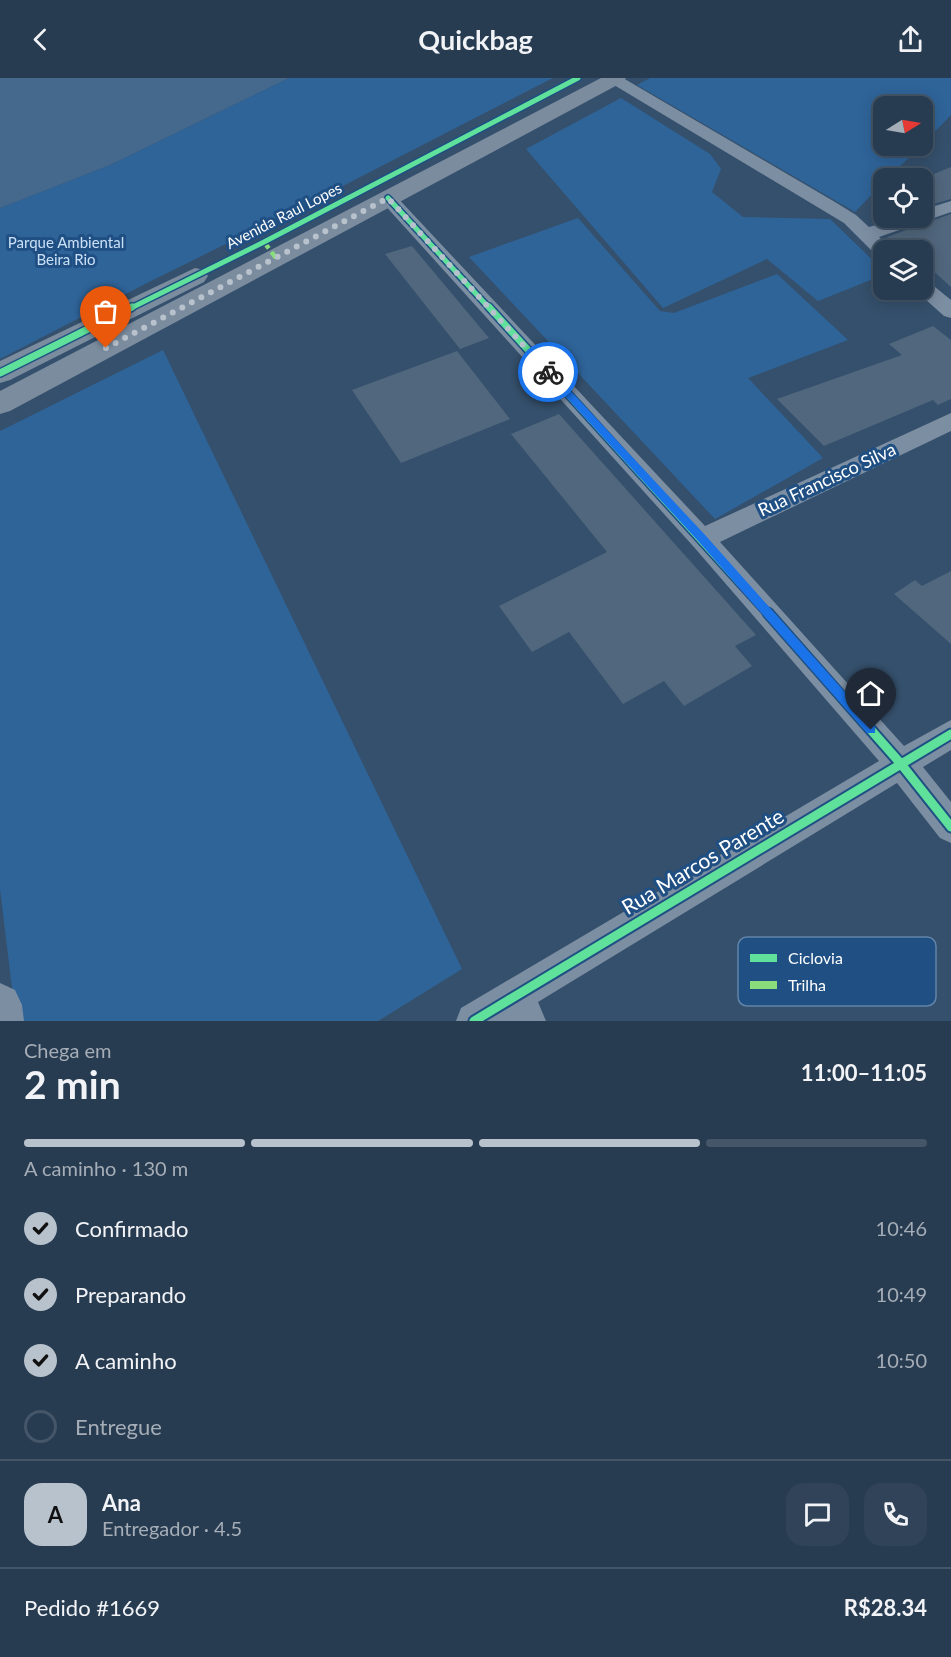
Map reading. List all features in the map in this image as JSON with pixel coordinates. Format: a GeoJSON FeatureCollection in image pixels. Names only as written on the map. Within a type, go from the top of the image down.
{"type":"FeatureCollection","features":[{"type":"Feature","properties":{"kind":"main road","name":"Avenida Raul Lopes"},"geometry":{"type":"LineString","coordinates":[[0,373],[264,242],[578,78]]}},
{"type":"Feature","properties":{"kind":"main road","name":"Avenida Raul Lopes"},"geometry":{"type":"LineString","coordinates":[[0,404],[615,79]]}},
{"type":"Feature","properties":{"kind":"street"},"geometry":{"type":"LineString","coordinates":[[615,79],[850,219],[873,242]]}},
{"type":"Feature","properties":{"kind":"street"},"geometry":{"type":"LineString","coordinates":[[388,198],[702,539],[901,764],[951,827]]}},
{"type":"Feature","properties":{"kind":"street"},"geometry":{"type":"LineString","coordinates":[[933,212],[951,206]]}},
{"type":"Feature","properties":{"kind":"street"},"geometry":{"type":"LineString","coordinates":[[865,235],[886,228]]}},
{"type":"Feature","properties":{"kind":"street"},"geometry":{"type":"LineString","coordinates":[[933,295],[951,311]]}},
{"type":"Feature","properties":{"kind":"street","name":"Rua Francisco Silva"},"geometry":{"type":"LineString","coordinates":[[702,539],[951,421]]}},
{"type":"Feature","properties":{"kind":"street","name":"Rua Marcos Parente"},"geometry":{"type":"LineString","coordinates":[[474,1021],[522,1008],[951,734]]}},
{"type":"Feature","properties":{"kind":"street"},"geometry":{"type":"LineString","coordinates":[[0,1005],[2,1021]]}},
{"type":"Feature","properties":{"kind":"green space","name":"Parque Ambiental Beira Rio"},"geometry":{"type":"Polygon","coordinates":[[[289,78],[553,78],[0,359],[0,208],[110,165],[289,78]]]}},
{"type":"Feature","properties":{"kind":"green space"},"geometry":{"type":"Polygon","coordinates":[[[650,78],[951,78],[951,115],[933,134],[933,96],[873,96],[873,156],[911,156],[898,168],[873,168],[873,193],[855,212],[637,85],[650,78]]]}},
{"type":"Feature","properties":{"kind":"green space"},"geometry":{"type":"Polygon","coordinates":[[[621,98],[710,154],[721,169],[712,192],[743,217],[830,219],[873,260],[873,279],[818,301],[767,259],[663,308],[526,149],[621,98]]]}},
{"type":"Feature","properties":{"kind":"green space"},"geometry":{"type":"Polygon","coordinates":[[[578,218],[660,311],[674,313],[777,274],[848,340],[748,378],[823,458],[715,519],[469,257],[578,218]]]}},
{"type":"Feature","properties":{"kind":"green space"},"geometry":{"type":"Polygon","coordinates":[[[163,350],[462,969],[378,1021],[16,1021],[0,889],[0,431],[163,350]]]}},
{"type":"Feature","properties":{"kind":"shaded area"},"geometry":{"type":"Polygon","coordinates":[[[0,78],[289,78],[110,165],[0,208],[0,78]]]}},
{"type":"Feature","properties":{"kind":"building"},"geometry":{"type":"Polygon","coordinates":[[[951,167],[951,199],[933,204],[933,174],[951,167]]]}},
{"type":"Feature","properties":{"kind":"building"},"geometry":{"type":"Polygon","coordinates":[[[951,214],[951,287],[933,271],[933,240],[891,240],[887,237],[912,228],[933,228],[933,220],[951,214]]]}},
{"type":"Feature","properties":{"kind":"building"},"geometry":{"type":"Polygon","coordinates":[[[412,246],[489,338],[460,349],[385,254],[412,246]]]}},
{"type":"Feature","properties":{"kind":"building"},"geometry":{"type":"Polygon","coordinates":[[[933,326],[951,340],[951,399],[938,405],[933,400],[824,446],[777,399],[902,355],[889,344],[933,326]]]}},
{"type":"Feature","properties":{"kind":"building"},"geometry":{"type":"Polygon","coordinates":[[[457,351],[510,419],[401,463],[352,390],[457,351]]]}},
{"type":"Feature","properties":{"kind":"building"},"geometry":{"type":"Polygon","coordinates":[[[559,414],[756,635],[735,646],[752,666],[684,706],[664,681],[623,704],[569,632],[532,652],[499,606],[607,552],[511,434],[559,414]]]}},
{"type":"Feature","properties":{"kind":"building"},"geometry":{"type":"Polygon","coordinates":[[[951,571],[951,644],[894,594],[915,580],[922,586],[951,571]]]}},
{"type":"Feature","properties":{"kind":"marked path"},"geometry":{"type":"LineString","coordinates":[[264,242],[276,258]]}},
{"type":"Feature","properties":{"kind":"cycle path"},"geometry":{"type":"LineString","coordinates":[[0,373],[264,242],[578,78]]}},
{"type":"Feature","properties":{"kind":"cycle path"},"geometry":{"type":"LineString","coordinates":[[388,198],[702,539],[901,764],[951,827]]}},
{"type":"Feature","properties":{"kind":"cycle path"},"geometry":{"type":"LineString","coordinates":[[474,1021],[951,734]]}},
{"type":"Feature","properties":{"kind":"way so far"},"geometry":{"type":"LineString","coordinates":[[106,348],[388,198],[548,372]]}},
{"type":"Feature","properties":{"kind":"route"},"geometry":{"type":"LineString","coordinates":[[548,372],[702,539],[871,730]]}}]}
